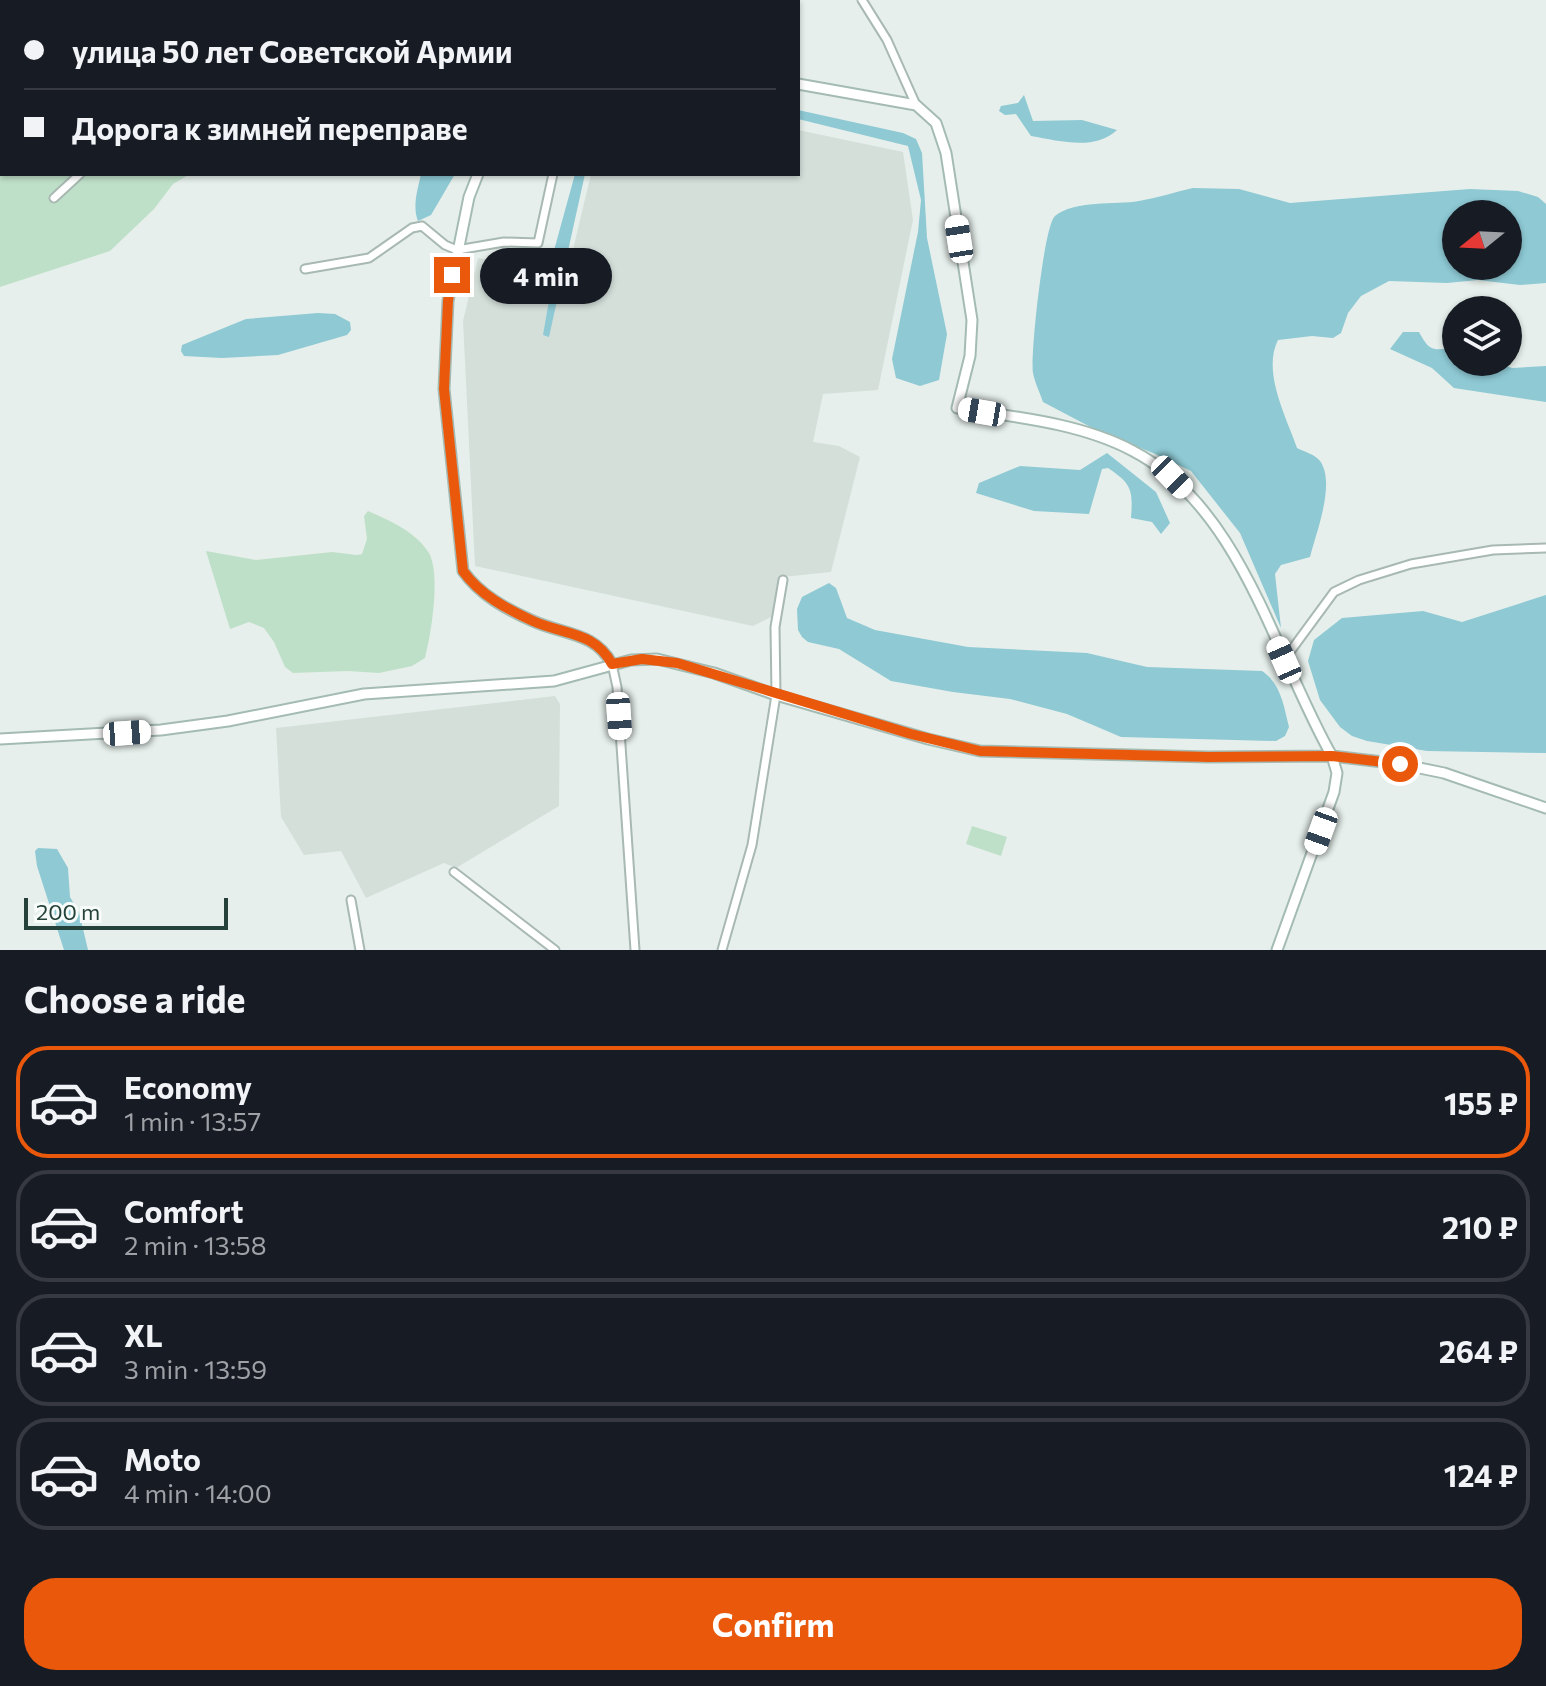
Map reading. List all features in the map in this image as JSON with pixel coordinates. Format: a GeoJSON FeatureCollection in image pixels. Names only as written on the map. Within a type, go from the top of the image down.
{"type":"FeatureCollection","features":[{"type":"Feature","properties":{"kind":"main road"},"geometry":{"type":"LineString","coordinates":[[800,84],[916,105],[936,123],[946,153],[972,320],[970,356],[957,408],[1090,434],[1134,451],[1172,477],[1202,509],[1227,545],[1332,756],[1337,773],[1334,792],[1277,950]]}},
{"type":"Feature","properties":{"kind":"main road"},"geometry":{"type":"LineString","coordinates":[[477,176],[457,250],[448,301],[444,389],[463,571],[477,588],[496,602],[533,621],[594,642],[612,664]]}},
{"type":"Feature","properties":{"kind":"main road"},"geometry":{"type":"LineString","coordinates":[[0,739],[161,730],[228,721],[364,694],[554,681],[612,664],[657,659],[714,673],[776,695],[917,736],[980,751],[1208,757],[1332,756],[1444,773],[1546,808]]}},
{"type":"Feature","properties":{"kind":"street"},"geometry":{"type":"LineString","coordinates":[[862,0],[887,40],[916,105]]}},
{"type":"Feature","properties":{"kind":"street"},"geometry":{"type":"LineString","coordinates":[[54,198],[78,176]]}},
{"type":"Feature","properties":{"kind":"street"},"geometry":{"type":"LineString","coordinates":[[305,269],[369,258],[412,228],[422,226],[445,245],[457,250],[504,242],[538,243],[553,176]]}},
{"type":"Feature","properties":{"kind":"street"},"geometry":{"type":"LineString","coordinates":[[1284,660],[1334,592],[1359,580],[1411,564],[1493,550],[1546,548]]}},
{"type":"Feature","properties":{"kind":"street"},"geometry":{"type":"LineString","coordinates":[[722,950],[752,845],[776,695],[775,627],[783,580]]}},
{"type":"Feature","properties":{"kind":"street"},"geometry":{"type":"LineString","coordinates":[[612,664],[617,687],[635,950]]}},
{"type":"Feature","properties":{"kind":"street"},"geometry":{"type":"LineString","coordinates":[[454,872],[555,950]]}},
{"type":"Feature","properties":{"kind":"street"},"geometry":{"type":"LineString","coordinates":[[351,900],[360,950]]}},
{"type":"Feature","properties":{"kind":"shaded area"},"geometry":{"type":"Polygon","coordinates":[[[800,130],[903,152],[913,220],[878,390],[823,394],[813,442],[839,446],[860,457],[831,572],[782,577],[773,616],[753,626],[475,566],[463,321],[478,258],[548,271],[560,304],[591,176],[800,176],[800,130]]]}},
{"type":"Feature","properties":{"kind":"shaded area"},"geometry":{"type":"Polygon","coordinates":[[[555,696],[560,704],[559,806],[456,868],[444,863],[366,898],[341,851],[304,855],[281,817],[276,728],[555,696]]]}},
{"type":"Feature","properties":{"kind":"green space"},"geometry":{"type":"Polygon","coordinates":[[[0,176],[187,176],[173,184],[154,209],[110,251],[0,287],[0,176]]]}},
{"type":"Feature","properties":{"kind":"green space"},"geometry":{"type":"Polygon","coordinates":[[[368,511],[410,533],[424,546],[433,563],[435,590],[425,658],[412,666],[379,673],[293,673],[285,667],[264,628],[249,622],[230,629],[206,551],[256,560],[332,552],[362,554],[367,539],[364,516],[368,511]]]}},
{"type":"Feature","properties":{"kind":"green space"},"geometry":{"type":"Polygon","coordinates":[[[972,826],[1007,837],[1001,856],[966,844],[972,826]]]}},
{"type":"Feature","properties":{"kind":"water"},"geometry":{"type":"Polygon","coordinates":[[[1024,95],[1033,121],[1082,120],[1117,130],[1098,140],[1077,143],[1031,136],[1016,114],[1005,115],[999,111],[1001,106],[1018,103],[1024,95]]]}},
{"type":"Feature","properties":{"kind":"water"},"geometry":{"type":"Polygon","coordinates":[[[800,110],[903,133],[916,139],[922,153],[927,238],[947,334],[939,380],[920,386],[896,378],[892,359],[918,232],[921,200],[908,146],[800,119],[800,110]]]}},
{"type":"Feature","properties":{"kind":"water"},"geometry":{"type":"Polygon","coordinates":[[[421,176],[454,176],[431,215],[418,221],[416,203],[421,176]]]}},
{"type":"Feature","properties":{"kind":"water"},"geometry":{"type":"Polygon","coordinates":[[[574,176],[585,176],[549,337],[543,335],[554,272],[550,265],[574,176]]]}},
{"type":"Feature","properties":{"kind":"water"},"geometry":{"type":"Polygon","coordinates":[[[1193,188],[1239,189],[1290,203],[1470,189],[1518,191],[1538,197],[1546,204],[1546,283],[1389,281],[1361,296],[1348,313],[1341,333],[1333,338],[1312,336],[1278,340],[1273,366],[1277,394],[1297,448],[1320,461],[1326,482],[1323,508],[1310,557],[1281,565],[1275,574],[1281,628],[1240,533],[1191,471],[1100,432],[1043,402],[1033,373],[1042,265],[1055,216],[1073,207],[1139,201],[1193,188]]]}},
{"type":"Feature","properties":{"kind":"water"},"geometry":{"type":"Polygon","coordinates":[[[335,314],[350,322],[351,330],[347,335],[278,355],[222,358],[184,356],[181,351],[182,345],[246,319],[335,314]]]}},
{"type":"Feature","properties":{"kind":"water"},"geometry":{"type":"Polygon","coordinates":[[[1403,332],[1419,332],[1430,347],[1442,349],[1442,376],[1522,376],[1522,367],[1546,366],[1546,402],[1454,388],[1432,368],[1390,349],[1403,332]]]}},
{"type":"Feature","properties":{"kind":"water"},"geometry":{"type":"Polygon","coordinates":[[[1107,453],[1156,492],[1170,523],[1161,534],[1152,522],[1131,518],[1129,488],[1108,468],[1102,469],[1089,514],[1034,511],[976,493],[979,483],[1020,466],[1080,470],[1107,453]]]}},
{"type":"Feature","properties":{"kind":"water"},"geometry":{"type":"Polygon","coordinates":[[[829,583],[836,588],[847,618],[875,630],[968,647],[1087,653],[1147,667],[1262,671],[1278,689],[1289,727],[1285,736],[1276,741],[1121,737],[1067,714],[1010,699],[891,681],[839,649],[808,642],[802,637],[798,630],[797,609],[802,597],[829,583]]]}},
{"type":"Feature","properties":{"kind":"water"},"geometry":{"type":"Polygon","coordinates":[[[1546,595],[1546,753],[1427,751],[1367,741],[1352,736],[1340,727],[1320,700],[1308,661],[1314,640],[1342,618],[1423,611],[1462,622],[1546,595]]]}},
{"type":"Feature","properties":{"kind":"water"},"geometry":{"type":"Polygon","coordinates":[[[38,848],[57,849],[68,868],[70,897],[79,912],[88,950],[64,950],[37,866],[35,851],[38,848]]]}},
{"type":"Feature","properties":{"kind":"route"},"geometry":{"type":"LineString","coordinates":[[452,275],[444,389],[463,571],[477,588],[496,602],[550,628],[594,642],[612,664],[642,659],[677,663],[776,695],[980,751],[1208,757],[1332,756],[1400,764]]}}]}
